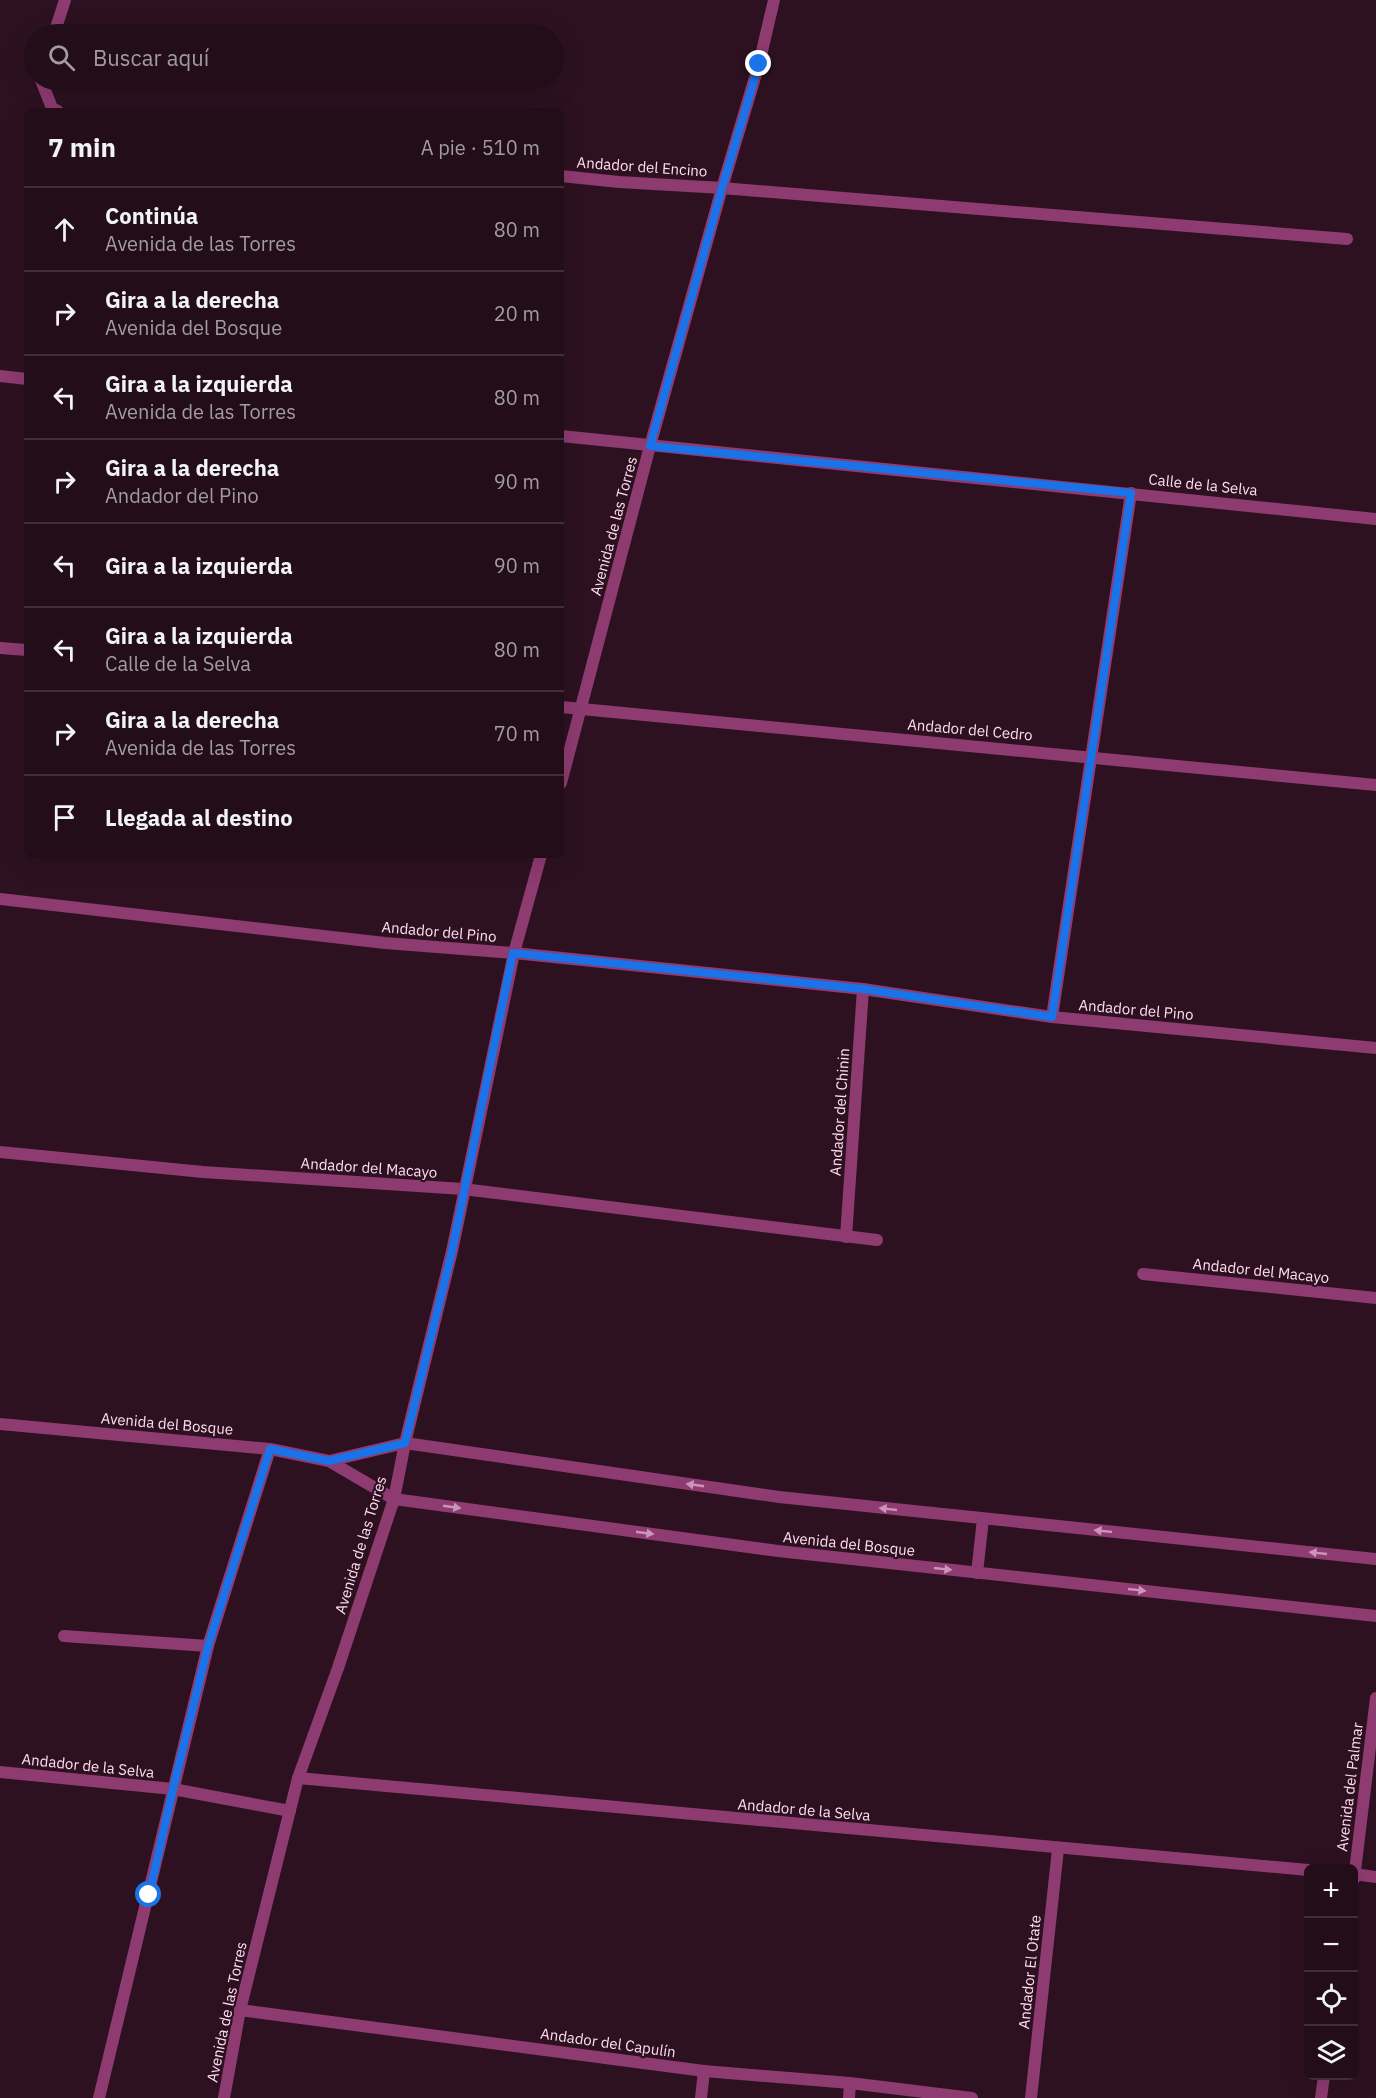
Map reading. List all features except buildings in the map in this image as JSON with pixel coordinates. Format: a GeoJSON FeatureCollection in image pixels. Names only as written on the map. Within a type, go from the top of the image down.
{"type":"FeatureCollection","features":[{"type":"Feature","properties":{"kind":"street"},"geometry":{"type":"LineString","coordinates":[[57,24],[65,0]]}},
{"type":"Feature","properties":{"kind":"street","name":"Avenida de las Torres"},"geometry":{"type":"LineString","coordinates":[[564,772],[650,446],[759,64],[774,0]]}},
{"type":"Feature","properties":{"kind":"street"},"geometry":{"type":"LineString","coordinates":[[45,90],[52,108]]}},
{"type":"Feature","properties":{"kind":"street","name":"Andador del Encino"},"geometry":{"type":"LineString","coordinates":[[564,176],[619,183],[722,188],[1347,239]]}},
{"type":"Feature","properties":{"kind":"street"},"geometry":{"type":"LineString","coordinates":[[0,376],[24,379]]}},
{"type":"Feature","properties":{"kind":"street","name":"Calle de la Selva"},"geometry":{"type":"LineString","coordinates":[[564,436],[1376,519]]}},
{"type":"Feature","properties":{"kind":"street"},"geometry":{"type":"LineString","coordinates":[[1052,1017],[1131,493]]}},
{"type":"Feature","properties":{"kind":"street"},"geometry":{"type":"LineString","coordinates":[[0,648],[24,650]]}},
{"type":"Feature","properties":{"kind":"street","name":"Andador del Cedro"},"geometry":{"type":"LineString","coordinates":[[564,707],[1376,784]]}},
{"type":"Feature","properties":{"kind":"street","name":"Avenida de las Torres"},"geometry":{"type":"LineString","coordinates":[[224,2098],[240,2010],[298,1778],[338,1668],[394,1499],[405,1443],[452,1251],[513,953],[540,858]]}},
{"type":"Feature","properties":{"kind":"street","name":"Andador del Pino"},"geometry":{"type":"LineString","coordinates":[[0,899],[386,943],[513,953],[863,989],[1052,1017],[1376,1048]]}},
{"type":"Feature","properties":{"kind":"street","name":"Andador del Chinin"},"geometry":{"type":"LineString","coordinates":[[846,1237],[863,989]]}},
{"type":"Feature","properties":{"kind":"street","name":"Andador del Macayo"},"geometry":{"type":"LineString","coordinates":[[0,1152],[203,1172],[463,1189],[877,1240]]}},
{"type":"Feature","properties":{"kind":"street","name":"Andador del Macayo"},"geometry":{"type":"LineString","coordinates":[[1143,1274],[1376,1298]]}},
{"type":"Feature","properties":{"kind":"street","name":"Avenida del Bosque"},"geometry":{"type":"LineString","coordinates":[[0,1424],[270,1449],[329,1461],[394,1499],[778,1551],[1376,1616]]}},
{"type":"Feature","properties":{"kind":"street","name":"Avenida del Bosque"},"geometry":{"type":"LineString","coordinates":[[329,1461],[405,1443],[779,1497],[1376,1559]]}},
{"type":"Feature","properties":{"kind":"street"},"geometry":{"type":"LineString","coordinates":[[99,2098],[208,1646],[270,1449]]}},
{"type":"Feature","properties":{"kind":"street"},"geometry":{"type":"LineString","coordinates":[[976,1572],[983,1519]]}},
{"type":"Feature","properties":{"kind":"street"},"geometry":{"type":"LineString","coordinates":[[64,1636],[208,1646]]}},
{"type":"Feature","properties":{"kind":"street","name":"Avenida del Palmar"},"geometry":{"type":"LineString","coordinates":[[1355,1864],[1376,1698]]}},
{"type":"Feature","properties":{"kind":"street","name":"Andador de la Selva"},"geometry":{"type":"LineString","coordinates":[[0,1772],[173,1789],[290,1811]]}},
{"type":"Feature","properties":{"kind":"street","name":"Andador de la Selva"},"geometry":{"type":"LineString","coordinates":[[298,1778],[1304,1870]]}},
{"type":"Feature","properties":{"kind":"street","name":"Andador El Otate"},"geometry":{"type":"LineString","coordinates":[[1031,2098],[1058,1849]]}},
{"type":"Feature","properties":{"kind":"street"},"geometry":{"type":"LineString","coordinates":[[1358,1875],[1376,1877]]}},
{"type":"Feature","properties":{"kind":"street","name":"Andador del Capulín"},"geometry":{"type":"LineString","coordinates":[[240,2010],[704,2071],[850,2083],[972,2098]]}},
{"type":"Feature","properties":{"kind":"street"},"geometry":{"type":"LineString","coordinates":[[701,2098],[704,2071]]}},
{"type":"Feature","properties":{"kind":"street"},"geometry":{"type":"LineString","coordinates":[[1321,2098],[1323,2080]]}},
{"type":"Feature","properties":{"kind":"street"},"geometry":{"type":"LineString","coordinates":[[849,2098],[850,2083]]}},
{"type":"Feature","properties":{"kind":"route"},"geometry":{"type":"LineString","coordinates":[[149,1895],[208,1646],[270,1449],[329,1461],[405,1443],[452,1251],[513,953],[863,989],[1052,1017],[1131,493],[650,446],[759,64]]}}]}
